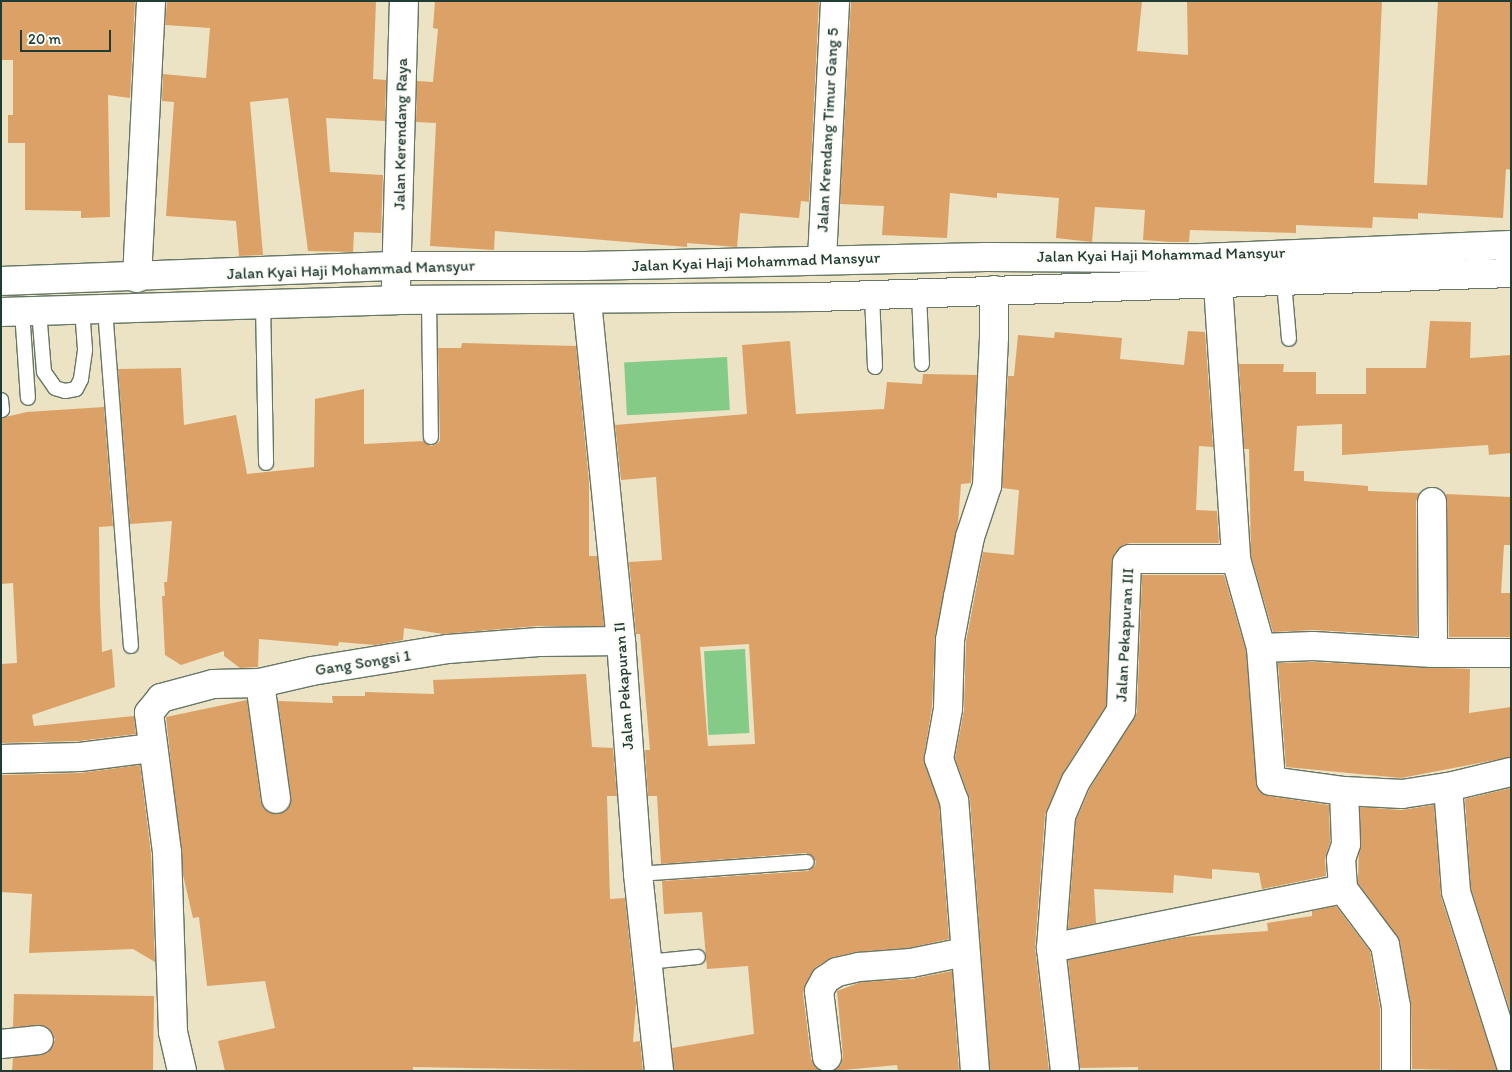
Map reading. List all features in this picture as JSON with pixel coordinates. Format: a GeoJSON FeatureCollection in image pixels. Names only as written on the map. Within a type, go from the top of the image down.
{"type":"FeatureCollection","features":[{"type":"Feature","properties":{"kind":"street"},"geometry":{"type":"LineString","coordinates":[[137,278],[151,1]]}},
{"type":"Feature","properties":{"kind":"street","name":"Jalan Kerendang Raya"},"geometry":{"type":"LineString","coordinates":[[396,300],[404,1]]}},
{"type":"Feature","properties":{"kind":"street","name":"Jalan Krendang Timur Gang 5"},"geometry":{"type":"LineString","coordinates":[[822,259],[835,1]]}},
{"type":"Feature","properties":{"kind":"street","name":"Jalan Kyai Haji Mohammad Mansyur"},"geometry":{"type":"LineString","coordinates":[[1,281],[137,278],[398,266],[585,266],[822,259],[1202,258],[1511,245]]}},
{"type":"Feature","properties":{"kind":"street"},"geometry":{"type":"LineString","coordinates":[[775,261],[777,296]]}},
{"type":"Feature","properties":{"kind":"street","name":"Jalan Pekapuran II"},"geometry":{"type":"LineString","coordinates":[[585,266],[621,641],[638,874],[659,1071]]}},
{"type":"Feature","properties":{"kind":"street","name":"Jalan Kyai Haji Mohammad Mansyur"},"geometry":{"type":"LineString","coordinates":[[21,311],[396,300],[587,301],[872,295],[1218,285],[1511,273]]}},
{"type":"Feature","properties":{"kind":"street"},"geometry":{"type":"LineString","coordinates":[[93,309],[102,278]]}},
{"type":"Feature","properties":{"kind":"street"},"geometry":{"type":"LineString","coordinates":[[1218,285],[1236,559],[1261,648],[1265,728],[1272,781],[1344,791],[1402,794],[1448,787],[1511,772]]}},
{"type":"Feature","properties":{"kind":"street"},"geometry":{"type":"LineString","coordinates":[[975,1071],[974,1027],[964,952],[954,801],[939,758],[948,709],[950,640],[970,537],[987,486],[994,337],[994,290]]}},
{"type":"Feature","properties":{"kind":"street"},"geometry":{"type":"LineString","coordinates":[[1432,502],[1433,653]]}},
{"type":"Feature","properties":{"kind":"street","name":"Jalan Pekapuran III"},"geometry":{"type":"LineString","coordinates":[[1065,1071],[1051,948],[1061,816],[1076,781],[1122,711],[1127,563],[1130,559],[1236,559]]}},
{"type":"Feature","properties":{"kind":"street","name":"Gang Songsi 1"},"geometry":{"type":"LineString","coordinates":[[182,1071],[173,1032],[167,852],[160,782],[152,748],[149,713],[161,698],[213,684],[260,683],[312,671],[448,649],[539,642],[621,641]]}},
{"type":"Feature","properties":{"kind":"street"},"geometry":{"type":"LineString","coordinates":[[1261,648],[1313,646],[1433,653],[1511,653]]}},
{"type":"Feature","properties":{"kind":"street"},"geometry":{"type":"LineString","coordinates":[[260,683],[276,799]]}},
{"type":"Feature","properties":{"kind":"street"},"geometry":{"type":"LineString","coordinates":[[1,759],[80,757],[152,748]]}},
{"type":"Feature","properties":{"kind":"street"},"geometry":{"type":"LineString","coordinates":[[1448,787],[1456,892],[1511,1065]]}},
{"type":"Feature","properties":{"kind":"street"},"geometry":{"type":"LineString","coordinates":[[1344,791],[1346,844],[1341,859],[1343,889],[1385,945],[1396,1007],[1396,1071]]}},
{"type":"Feature","properties":{"kind":"street"},"geometry":{"type":"LineString","coordinates":[[1051,948],[1343,889]]}},
{"type":"Feature","properties":{"kind":"street"},"geometry":{"type":"LineString","coordinates":[[827,1057],[819,991],[820,984],[825,980],[837,972],[859,967],[911,963],[964,952]]}},
{"type":"Feature","properties":{"kind":"street"},"geometry":{"type":"LineString","coordinates":[[1,1044],[39,1040]]}},
{"type":"Feature","properties":{"kind":"lane"},"geometry":{"type":"LineString","coordinates":[[1284,282],[1289,339]]}},
{"type":"Feature","properties":{"kind":"lane"},"geometry":{"type":"LineString","coordinates":[[919,293],[922,364]]}},
{"type":"Feature","properties":{"kind":"lane"},"geometry":{"type":"LineString","coordinates":[[872,295],[875,367]]}},
{"type":"Feature","properties":{"kind":"lane"},"geometry":{"type":"LineString","coordinates":[[429,300],[431,437]]}},
{"type":"Feature","properties":{"kind":"lane"},"geometry":{"type":"LineString","coordinates":[[263,303],[266,463]]}},
{"type":"Feature","properties":{"kind":"lane"},"geometry":{"type":"LineString","coordinates":[[21,311],[44,372],[55,388],[65,391],[76,389],[81,379],[93,309]]}},
{"type":"Feature","properties":{"kind":"lane"},"geometry":{"type":"LineString","coordinates":[[93,309],[131,646]]}},
{"type":"Feature","properties":{"kind":"lane"},"geometry":{"type":"LineString","coordinates":[[21,311],[28,398]]}},
{"type":"Feature","properties":{"kind":"lane"},"geometry":{"type":"LineString","coordinates":[[638,874],[807,862]]}},
{"type":"Feature","properties":{"kind":"lane"},"geometry":{"type":"LineString","coordinates":[[647,962],[698,957]]}},
{"type":"Feature","properties":{"kind":"green space"},"geometry":{"type":"Polygon","coordinates":[[[727,357],[730,410],[627,415],[624,362],[727,357]]]}},
{"type":"Feature","properties":{"kind":"green space"},"geometry":{"type":"Polygon","coordinates":[[[745,649],[749,733],[708,735],[704,651],[745,649]]]}},
{"type":"Feature","properties":{"kind":"building"},"geometry":{"type":"Polygon","coordinates":[[[1,1],[135,1],[130,98],[108,95],[110,217],[81,218],[81,211],[25,210],[25,143],[8,143],[8,115],[13,115],[13,60],[1,60],[1,1]]]}},
{"type":"Feature","properties":{"kind":"building"},"geometry":{"type":"Polygon","coordinates":[[[167,1],[376,1],[373,79],[386,80],[385,121],[326,118],[330,172],[383,175],[381,233],[354,232],[353,252],[308,251],[288,98],[250,102],[263,255],[239,256],[236,221],[166,216],[174,102],[162,101],[163,74],[206,78],[210,28],[165,25],[167,1]]]}},
{"type":"Feature","properties":{"kind":"building"},"geometry":{"type":"Polygon","coordinates":[[[435,1],[819,1],[809,202],[801,201],[799,218],[740,213],[737,247],[687,243],[687,247],[495,231],[494,250],[430,246],[436,123],[416,122],[417,81],[433,82],[438,29],[433,28],[435,1]]]}},
{"type":"Feature","properties":{"kind":"building"},"geometry":{"type":"Polygon","coordinates":[[[851,1],[1142,1],[1137,51],[1188,55],[1187,1],[1382,1],[1374,183],[1427,185],[1438,1],[1511,1],[1511,170],[1506,169],[1503,218],[1418,213],[1418,219],[1373,217],[1372,228],[1296,225],[1296,233],[1190,230],[1189,242],[1170,242],[1143,240],[1145,210],[1095,207],[1092,242],[1056,238],[1059,198],[997,193],[997,198],[950,193],[947,238],[882,235],[884,206],[840,204],[851,1]]]}},
{"type":"Feature","properties":{"kind":"building"},"geometry":{"type":"Polygon","coordinates":[[[1430,321],[1471,322],[1470,358],[1511,355],[1511,453],[1489,455],[1488,445],[1342,455],[1342,424],[1297,426],[1294,471],[1304,471],[1304,481],[1368,486],[1368,491],[1419,493],[1416,502],[1417,636],[1314,630],[1273,632],[1251,556],[1249,449],[1244,449],[1239,364],[1284,364],[1283,372],[1316,372],[1316,394],[1366,394],[1366,368],[1426,368],[1430,321]]]}},
{"type":"Feature","properties":{"kind":"building"},"geometry":{"type":"Polygon","coordinates":[[[1188,331],[1205,332],[1213,447],[1199,446],[1196,510],[1217,511],[1219,543],[1130,543],[1123,545],[1114,554],[1106,706],[1063,773],[1045,815],[1035,947],[1049,1071],[990,1071],[970,800],[955,758],[964,710],[966,642],[983,552],[1014,555],[1019,490],[1002,488],[1008,376],[1014,376],[1018,335],[1054,338],[1055,332],[1122,338],[1120,359],[1184,365],[1188,331]]]}},
{"type":"Feature","properties":{"kind":"building"},"geometry":{"type":"Polygon","coordinates":[[[790,341],[796,414],[884,409],[887,382],[922,384],[923,374],[977,375],[971,483],[961,484],[958,523],[935,637],[932,707],[924,757],[939,804],[949,939],[909,948],[856,952],[833,957],[816,967],[803,993],[811,1059],[820,1071],[674,1071],[672,1048],[754,1034],[748,966],[707,969],[702,912],[664,914],[662,881],[808,871],[815,866],[816,861],[806,853],[661,864],[657,796],[648,796],[645,750],[650,750],[640,634],[636,634],[629,562],[662,560],[656,477],[621,480],[615,425],[747,414],[742,345],[790,341]],[[749,644],[700,647],[708,746],[755,744],[749,644]]]}},
{"type":"Feature","properties":{"kind":"building"},"geometry":{"type":"Polygon","coordinates":[[[462,343],[576,346],[589,482],[589,556],[597,556],[604,626],[538,626],[443,634],[404,628],[403,640],[375,645],[339,642],[338,646],[259,639],[258,667],[240,668],[224,656],[224,651],[181,665],[165,655],[162,596],[165,596],[164,582],[167,582],[172,521],[130,524],[118,369],[181,368],[184,425],[236,415],[247,474],[314,467],[315,399],[364,389],[364,444],[424,441],[431,446],[436,444],[440,441],[438,348],[461,348],[462,343]]]}},
{"type":"Feature","properties":{"kind":"building"},"geometry":{"type":"Polygon","coordinates":[[[104,407],[113,526],[99,527],[100,605],[102,652],[112,649],[115,687],[32,715],[34,726],[134,716],[136,734],[79,741],[1,743],[1,664],[17,663],[13,583],[1,584],[1,418],[27,412],[104,407]]]}},
{"type":"Feature","properties":{"kind":"building"},"geometry":{"type":"Polygon","coordinates":[[[1446,494],[1511,497],[1511,545],[1504,545],[1501,593],[1511,593],[1511,637],[1449,637],[1446,494]]]}},
{"type":"Feature","properties":{"kind":"building"},"geometry":{"type":"Polygon","coordinates":[[[1142,575],[1224,575],[1246,651],[1257,788],[1269,796],[1329,805],[1330,842],[1325,860],[1326,876],[1262,889],[1259,873],[1212,869],[1212,879],[1174,875],[1173,893],[1094,889],[1096,923],[1068,929],[1076,820],[1090,788],[1137,712],[1142,575]]]}},
{"type":"Feature","properties":{"kind":"building"},"geometry":{"type":"Polygon","coordinates":[[[1313,662],[1470,669],[1469,713],[1511,707],[1511,757],[1401,778],[1286,767],[1278,663],[1313,662]]]}},
{"type":"Feature","properties":{"kind":"building"},"geometry":{"type":"Polygon","coordinates":[[[586,674],[592,747],[613,748],[617,796],[607,796],[610,899],[625,898],[636,1004],[633,1042],[640,1041],[643,1071],[413,1067],[413,1071],[225,1071],[218,1041],[275,1028],[265,981],[207,986],[199,917],[193,918],[183,875],[166,717],[247,700],[261,802],[264,809],[278,814],[286,811],[291,797],[278,701],[333,703],[332,696],[365,696],[365,692],[434,694],[433,680],[586,674]]]}},
{"type":"Feature","properties":{"kind":"building"},"geometry":{"type":"Polygon","coordinates":[[[140,765],[151,853],[155,962],[133,949],[29,953],[32,894],[1,892],[1,775],[80,773],[140,765]]]}},
{"type":"Feature","properties":{"kind":"building"},"geometry":{"type":"Polygon","coordinates":[[[1511,788],[1511,1013],[1471,889],[1465,799],[1511,788]]]}},
{"type":"Feature","properties":{"kind":"building"},"geometry":{"type":"Polygon","coordinates":[[[1434,805],[1441,897],[1497,1071],[1412,1069],[1411,1004],[1400,942],[1358,883],[1360,807],[1401,810],[1434,805]]]}},
{"type":"Feature","properties":{"kind":"building"},"geometry":{"type":"Polygon","coordinates":[[[1336,906],[1370,951],[1380,1008],[1380,1071],[1138,1071],[1138,1067],[1080,1068],[1068,960],[1184,937],[1268,931],[1267,923],[1312,916],[1312,911],[1336,906]]]}},
{"type":"Feature","properties":{"kind":"building"},"geometry":{"type":"Polygon","coordinates":[[[952,971],[959,1071],[898,1071],[897,1065],[833,1071],[841,1064],[843,1056],[837,991],[861,982],[912,979],[952,971]]]}},
{"type":"Feature","properties":{"kind":"building"},"geometry":{"type":"Polygon","coordinates":[[[14,994],[154,996],[153,1071],[12,1071],[13,1058],[48,1053],[55,1039],[45,1026],[13,1027],[14,994]]]}}]}
